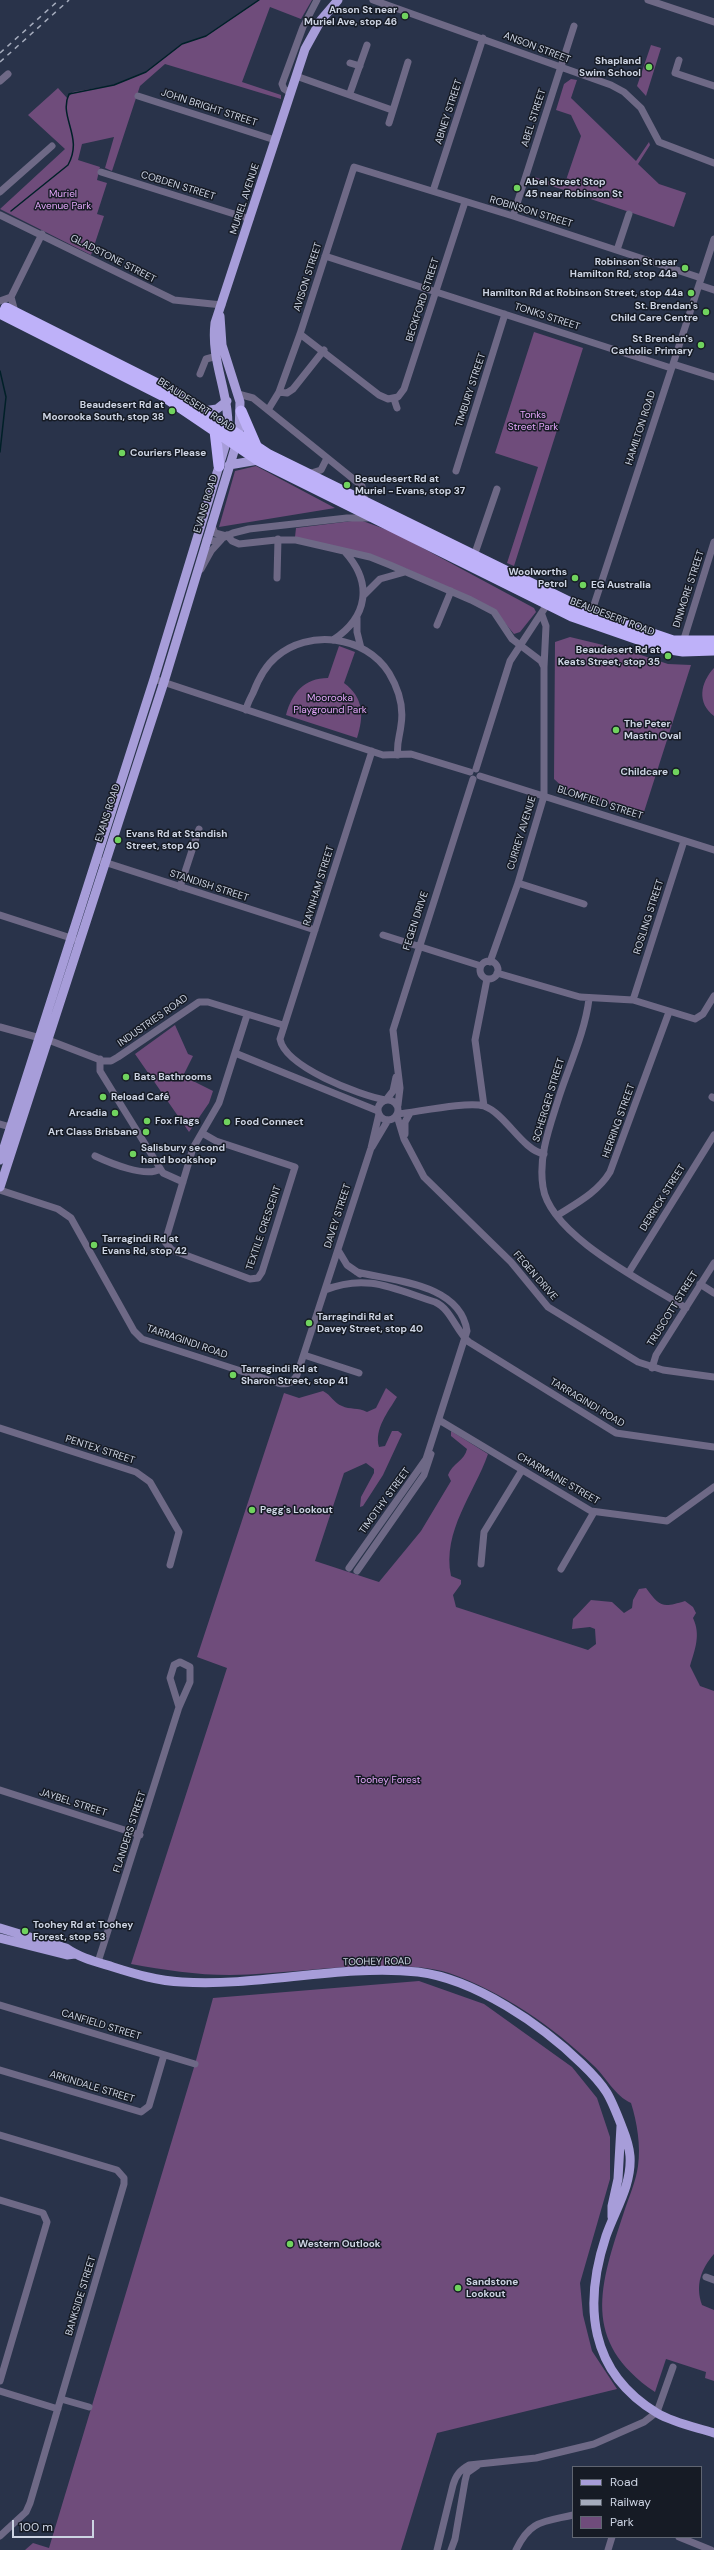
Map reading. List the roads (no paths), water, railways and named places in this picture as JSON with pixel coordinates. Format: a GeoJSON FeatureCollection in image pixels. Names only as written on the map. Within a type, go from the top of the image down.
{"type":"FeatureCollection","features":[{"type":"Feature","properties":{"kind":"highway","name":"BEAUDESERT ROAD"},"geometry":{"type":"LineString","coordinates":[[0,305],[175,392],[203,411],[258,460],[379,519],[590,618],[664,648],[683,651],[714,650]]}},
{"type":"Feature","properties":{"kind":"highway","name":"BEAUDESERT ROAD"},"geometry":{"type":"LineString","coordinates":[[0,313],[32,331],[162,395],[215,431],[258,448],[474,556],[551,599]]}},
{"type":"Feature","properties":{"kind":"highway"},"geometry":{"type":"LineString","coordinates":[[0,320],[26,333],[32,331]]}},
{"type":"Feature","properties":{"kind":"highway"},"geometry":{"type":"LineString","coordinates":[[241,411],[258,448]]}},
{"type":"Feature","properties":{"kind":"highway"},"geometry":{"type":"LineString","coordinates":[[215,431],[224,465]]}},
{"type":"Feature","properties":{"kind":"highway","name":"BEAUDESERT ROAD"},"geometry":{"type":"LineString","coordinates":[[590,618],[651,635],[683,642],[714,641]]}},
{"type":"Feature","properties":{"kind":"main road","name":"MURIEL AVENUE"},"geometry":{"type":"LineString","coordinates":[[233,437],[227,401],[214,357],[213,338],[215,323],[307,45],[322,20],[338,0]]}},
{"type":"Feature","properties":{"kind":"main road","name":"MURIEL AVENUE"},"geometry":{"type":"LineString","coordinates":[[221,308],[221,335],[225,354],[238,394],[241,411],[233,437]]}},
{"type":"Feature","properties":{"kind":"main road"},"geometry":{"type":"LineString","coordinates":[[203,411],[217,410],[227,401]]}},
{"type":"Feature","properties":{"kind":"main road","name":"EVANS ROAD"},"geometry":{"type":"LineString","coordinates":[[0,1188],[14,1128],[100,861],[154,679],[202,539],[233,437]]}},
{"type":"Feature","properties":{"kind":"main road"},"geometry":{"type":"LineString","coordinates":[[224,465],[258,460]]}},
{"type":"Feature","properties":{"kind":"main road","name":"EVANS ROAD"},"geometry":{"type":"LineString","coordinates":[[100,861],[164,682],[193,586],[202,539],[211,524],[224,465]]}},
{"type":"Feature","properties":{"kind":"main road","name":"EVANS ROAD"},"geometry":{"type":"LineString","coordinates":[[0,1160],[14,1128]]}},
{"type":"Feature","properties":{"kind":"main road","name":"TOOHEY ROAD"},"geometry":{"type":"LineString","coordinates":[[0,1928],[66,1948],[75,1954],[98,1962],[151,1977],[183,1982],[365,1971],[418,1972],[445,1978],[494,1999],[547,2035],[581,2062],[610,2095],[621,2125],[618,2179],[612,2206],[612,2217],[594,2275],[594,2321],[604,2352],[619,2379],[637,2398],[657,2412],[714,2433]]}},
{"type":"Feature","properties":{"kind":"main road","name":"TOOHEY ROAD"},"geometry":{"type":"LineString","coordinates":[[0,1938],[66,1955],[75,1954]]}},
{"type":"Feature","properties":{"kind":"street"},"geometry":{"type":"LineString","coordinates":[[291,93],[284,89],[282,84],[316,0]]}},
{"type":"Feature","properties":{"kind":"street","name":"ANSON STREET"},"geometry":{"type":"LineString","coordinates":[[373,0],[483,38],[610,85],[624,92],[641,108],[659,142],[714,163]]}},
{"type":"Feature","properties":{"kind":"street"},"geometry":{"type":"LineString","coordinates":[[651,1],[714,22]]}},
{"type":"Feature","properties":{"kind":"street"},"geometry":{"type":"LineString","coordinates":[[309,15],[322,20]]}},
{"type":"Feature","properties":{"kind":"street","name":"ABEL STREET"},"geometry":{"type":"LineString","coordinates":[[513,216],[574,26]]}},
{"type":"Feature","properties":{"kind":"street","name":"ABNEY STREET"},"geometry":{"type":"LineString","coordinates":[[433,191],[483,38]]}},
{"type":"Feature","properties":{"kind":"street"},"geometry":{"type":"LineString","coordinates":[[350,93],[367,45]]}},
{"type":"Feature","properties":{"kind":"street"},"geometry":{"type":"LineString","coordinates":[[679,60],[675,73],[714,86]]}},
{"type":"Feature","properties":{"kind":"street"},"geometry":{"type":"LineString","coordinates":[[389,124],[392,110],[408,62]]}},
{"type":"Feature","properties":{"kind":"street"},"geometry":{"type":"LineString","coordinates":[[350,63],[360,66]]}},
{"type":"Feature","properties":{"kind":"street"},"geometry":{"type":"LineString","coordinates":[[0,81],[8,74]]}},
{"type":"Feature","properties":{"kind":"street"},"geometry":{"type":"LineString","coordinates":[[296,76],[350,93],[392,110]]}},
{"type":"Feature","properties":{"kind":"street","name":"JOHN BRIGHT STREET"},"geometry":{"type":"LineString","coordinates":[[138,96],[275,140]]}},
{"type":"Feature","properties":{"kind":"street"},"geometry":{"type":"LineString","coordinates":[[0,192],[52,146]]}},
{"type":"Feature","properties":{"kind":"street","name":"ROBINSON STREET"},"geometry":{"type":"LineString","coordinates":[[354,167],[617,250],[700,282],[714,290]]}},
{"type":"Feature","properties":{"kind":"street","name":"AVISON STREET"},"geometry":{"type":"LineString","coordinates":[[268,410],[279,392],[300,334],[354,167]]}},
{"type":"Feature","properties":{"kind":"street","name":"COBDEN STREET"},"geometry":{"type":"LineString","coordinates":[[101,172],[250,219]]}},
{"type":"Feature","properties":{"kind":"street","name":"BECKFORD STREET"},"geometry":{"type":"LineString","coordinates":[[394,399],[404,389],[465,202]]}},
{"type":"Feature","properties":{"kind":"street"},"geometry":{"type":"LineString","coordinates":[[617,250],[628,214]]}},
{"type":"Feature","properties":{"kind":"street","name":"GLADSTONE STREET"},"geometry":{"type":"LineString","coordinates":[[0,215],[42,234],[174,300],[221,308]]}},
{"type":"Feature","properties":{"kind":"street"},"geometry":{"type":"LineString","coordinates":[[15,312],[11,297],[42,234]]}},
{"type":"Feature","properties":{"kind":"street","name":"HAMILTON ROAD"},"geometry":{"type":"LineString","coordinates":[[590,618],[714,239]]}},
{"type":"Feature","properties":{"kind":"street","name":"TONKS STREET"},"geometry":{"type":"LineString","coordinates":[[325,256],[672,366],[714,377]]}},
{"type":"Feature","properties":{"kind":"street"},"geometry":{"type":"LineString","coordinates":[[0,301],[11,297]]}},
{"type":"Feature","properties":{"kind":"street","name":"TIMBURY STREET"},"geometry":{"type":"LineString","coordinates":[[456,471],[505,314]]}},
{"type":"Feature","properties":{"kind":"street"},"geometry":{"type":"LineString","coordinates":[[300,334],[324,350],[378,395],[388,399],[394,399],[397,408]]}},
{"type":"Feature","properties":{"kind":"street"},"geometry":{"type":"LineString","coordinates":[[279,392],[287,393],[293,389],[324,350]]}},
{"type":"Feature","properties":{"kind":"street"},"geometry":{"type":"LineString","coordinates":[[200,374],[205,361],[225,354]]}},
{"type":"Feature","properties":{"kind":"street"},"geometry":{"type":"LineString","coordinates":[[238,394],[249,395],[364,488],[365,502]]}},
{"type":"Feature","properties":{"kind":"street"},"geometry":{"type":"LineString","coordinates":[[308,474],[321,470],[327,458]]}},
{"type":"Feature","properties":{"kind":"street"},"geometry":{"type":"LineString","coordinates":[[474,556],[497,488]]}},
{"type":"Feature","properties":{"kind":"street","name":"BEAUDESERT ROAD"},"geometry":{"type":"LineString","coordinates":[[202,539],[214,541],[239,531],[350,517],[379,519]]}},
{"type":"Feature","properties":{"kind":"street"},"geometry":{"type":"LineString","coordinates":[[211,524],[215,533],[225,536],[237,544],[278,539],[296,540],[376,559],[451,591],[494,612],[519,645],[536,656],[544,667]]}},
{"type":"Feature","properties":{"kind":"street"},"geometry":{"type":"LineString","coordinates":[[193,586],[209,554],[225,536]]}},
{"type":"Feature","properties":{"kind":"street"},"geometry":{"type":"LineString","coordinates":[[277,578],[278,539]]}},
{"type":"Feature","properties":{"kind":"street","name":"DINMORE STREET"},"geometry":{"type":"LineString","coordinates":[[683,642],[714,542]]}},
{"type":"Feature","properties":{"kind":"street"},"geometry":{"type":"LineString","coordinates":[[345,552],[360,570],[364,596],[357,618],[357,632],[362,648]]}},
{"type":"Feature","properties":{"kind":"street"},"geometry":{"type":"LineString","coordinates":[[364,596],[384,576],[406,572]]}},
{"type":"Feature","properties":{"kind":"street"},"geometry":{"type":"LineString","coordinates":[[437,625],[451,591]]}},
{"type":"Feature","properties":{"kind":"street"},"geometry":{"type":"LineString","coordinates":[[477,778],[473,770],[506,671],[519,645],[542,615],[551,599]]}},
{"type":"Feature","properties":{"kind":"street","name":"CURREY AVENUE"},"geometry":{"type":"LineString","coordinates":[[490,962],[518,883],[544,796],[544,667],[546,626],[542,615]]}},
{"type":"Feature","properties":{"kind":"street"},"geometry":{"type":"LineString","coordinates":[[333,640],[349,629],[357,618]]}},
{"type":"Feature","properties":{"kind":"street"},"geometry":{"type":"LineString","coordinates":[[246,710],[261,675],[276,657],[291,647],[306,642],[333,640],[362,648],[375,658],[387,671],[399,694],[402,723],[397,745],[398,755]]}},
{"type":"Feature","properties":{"kind":"street"},"geometry":{"type":"LineString","coordinates":[[154,679],[389,756],[415,755],[473,770]]}},
{"type":"Feature","properties":{"kind":"street","name":"RAYNHAM STREET"},"geometry":{"type":"LineString","coordinates":[[283,1026],[316,930],[372,751]]}},
{"type":"Feature","properties":{"kind":"street","name":"BLOMFIELD STREET"},"geometry":{"type":"LineString","coordinates":[[477,778],[544,796],[714,850]]}},
{"type":"Feature","properties":{"kind":"street","name":"FEGEN DRIVE"},"geometry":{"type":"LineString","coordinates":[[398,1105],[400,1090],[393,1030],[418,947],[477,778]]}},
{"type":"Feature","properties":{"kind":"street"},"geometry":{"type":"LineString","coordinates":[[180,887],[199,829]]}},
{"type":"Feature","properties":{"kind":"street","name":"ROSLING STREET"},"geometry":{"type":"LineString","coordinates":[[633,1000],[684,841]]}},
{"type":"Feature","properties":{"kind":"street","name":"STANDISH STREET"},"geometry":{"type":"LineString","coordinates":[[100,861],[316,930]]}},
{"type":"Feature","properties":{"kind":"street"},"geometry":{"type":"LineString","coordinates":[[518,883],[584,904]]}},
{"type":"Feature","properties":{"kind":"street"},"geometry":{"type":"LineString","coordinates":[[0,915],[75,940]]}},
{"type":"Feature","properties":{"kind":"street"},"geometry":{"type":"LineString","coordinates":[[383,935],[481,966],[490,962],[497,967],[497,973],[492,978],[487,979]]}},
{"type":"Feature","properties":{"kind":"street"},"geometry":{"type":"LineString","coordinates":[[481,966],[481,974],[487,979]]}},
{"type":"Feature","properties":{"kind":"street"},"geometry":{"type":"LineString","coordinates":[[497,973],[589,998],[633,1000],[695,1019],[703,1014],[714,998]]}},
{"type":"Feature","properties":{"kind":"street"},"geometry":{"type":"LineString","coordinates":[[484,1106],[475,1040],[487,979]]}},
{"type":"Feature","properties":{"kind":"street","name":"SCHERGER STREET"},"geometry":{"type":"LineString","coordinates":[[589,998],[588,1009],[548,1131],[544,1154],[543,1187],[547,1198],[558,1215],[585,1244],[686,1308]]}},
{"type":"Feature","properties":{"kind":"street","name":"INDUSTRIES ROAD"},"geometry":{"type":"LineString","coordinates":[[0,1027],[43,1039],[100,1059],[114,1060],[199,1002],[208,1002],[283,1026]]}},
{"type":"Feature","properties":{"kind":"street","name":"HERRING STREET"},"geometry":{"type":"LineString","coordinates":[[558,1215],[592,1193],[605,1181],[610,1172],[669,1012]]}},
{"type":"Feature","properties":{"kind":"street"},"geometry":{"type":"LineString","coordinates":[[100,1059],[100,1071],[160,1169],[167,1177],[182,1182],[193,1148],[219,1103],[247,1014]]}},
{"type":"Feature","properties":{"kind":"street"},"geometry":{"type":"LineString","coordinates":[[283,1026],[280,1039],[285,1052],[340,1086],[386,1100],[392,1100],[398,1105],[398,1115]]}},
{"type":"Feature","properties":{"kind":"street"},"geometry":{"type":"LineString","coordinates":[[235,1053],[378,1113],[388,1120],[398,1115],[410,1113],[469,1106],[484,1106],[495,1113],[535,1150],[544,1154]]}},
{"type":"Feature","properties":{"kind":"street","name":"FEGEN DRIVE"},"geometry":{"type":"LineString","coordinates":[[386,1100],[393,1091],[397,1071]]}},
{"type":"Feature","properties":{"kind":"street"},"geometry":{"type":"LineString","coordinates":[[378,1113],[379,1104],[386,1100]]}},
{"type":"Feature","properties":{"kind":"street","name":"DAVEY STREET"},"geometry":{"type":"LineString","coordinates":[[325,1290],[371,1148],[378,1113]]}},
{"type":"Feature","properties":{"kind":"street"},"geometry":{"type":"LineString","coordinates":[[405,1140],[404,1122],[410,1113]]}},
{"type":"Feature","properties":{"kind":"street","name":"FEGEN DRIVE"},"geometry":{"type":"LineString","coordinates":[[398,1115],[405,1140]]}},
{"type":"Feature","properties":{"kind":"street","name":"FEGEN DRIVE"},"geometry":{"type":"LineString","coordinates":[[388,1120],[405,1140],[431,1185],[511,1262],[548,1307],[632,1358],[652,1368],[714,1377]]}},
{"type":"Feature","properties":{"kind":"street","name":"DAVEY STREET"},"geometry":{"type":"LineString","coordinates":[[371,1148],[388,1120]]}},
{"type":"Feature","properties":{"kind":"street"},"geometry":{"type":"LineString","coordinates":[[0,1124],[14,1128]]}},
{"type":"Feature","properties":{"kind":"street","name":"TEXTILE CRESCENT"},"geometry":{"type":"LineString","coordinates":[[182,1182],[165,1239],[166,1245],[172,1250],[250,1279],[258,1278],[262,1272],[295,1167],[216,1142],[202,1133]]}},
{"type":"Feature","properties":{"kind":"street","name":"DERRICK STREET"},"geometry":{"type":"LineString","coordinates":[[629,1272],[714,1135]]}},
{"type":"Feature","properties":{"kind":"street"},"geometry":{"type":"LineString","coordinates":[[95,1156],[143,1172],[152,1173],[160,1169]]}},
{"type":"Feature","properties":{"kind":"street","name":"TARRAGINDI ROAD"},"geometry":{"type":"LineString","coordinates":[[0,1188],[58,1209],[72,1218],[134,1331],[142,1339],[281,1384],[288,1383],[296,1378],[325,1290],[349,1283],[374,1283]]}},
{"type":"Feature","properties":{"kind":"street","name":"TARRAGINDI ROAD"},"geometry":{"type":"LineString","coordinates":[[338,1250],[354,1270],[374,1283],[439,1304],[464,1338],[616,1433],[714,1447]]}},
{"type":"Feature","properties":{"kind":"street","name":"TRUSCOTT STREET"},"geometry":{"type":"LineString","coordinates":[[652,1368],[656,1355],[714,1263]]}},
{"type":"Feature","properties":{"kind":"street"},"geometry":{"type":"LineString","coordinates":[[349,1283],[353,1277],[354,1270],[394,1279],[446,1296],[465,1324],[467,1330],[464,1338]]}},
{"type":"Feature","properties":{"kind":"street"},"geometry":{"type":"LineString","coordinates":[[700,1284],[714,1293]]}},
{"type":"Feature","properties":{"kind":"street","name":"TIMOTHY STREET"},"geometry":{"type":"LineString","coordinates":[[348,1568],[422,1466],[432,1442],[464,1338]]}},
{"type":"Feature","properties":{"kind":"street"},"geometry":{"type":"LineString","coordinates":[[304,1355],[359,1373]]}},
{"type":"Feature","properties":{"kind":"street","name":"CHARMAINE STREET"},"geometry":{"type":"LineString","coordinates":[[439,1420],[594,1512],[667,1521],[714,1487]]}},
{"type":"Feature","properties":{"kind":"street","name":"PENTEX STREET"},"geometry":{"type":"LineString","coordinates":[[0,1428],[130,1470],[146,1478],[179,1532],[170,1565]]}},
{"type":"Feature","properties":{"kind":"street","name":"TIMOTHY STREET"},"geometry":{"type":"LineString","coordinates":[[357,1571],[426,1472],[432,1442]]}},
{"type":"Feature","properties":{"kind":"street"},"geometry":{"type":"LineString","coordinates":[[481,1564],[484,1532],[522,1470]]}},
{"type":"Feature","properties":{"kind":"street"},"geometry":{"type":"LineString","coordinates":[[561,1569],[594,1512]]}},
{"type":"Feature","properties":{"kind":"street","name":"FLANDERS STREET"},"geometry":{"type":"LineString","coordinates":[[98,1962],[140,1835],[179,1707],[187,1693],[191,1671],[188,1664],[180,1662],[174,1665],[170,1674],[179,1707]]}},
{"type":"Feature","properties":{"kind":"street","name":"JAYBEL STREET"},"geometry":{"type":"LineString","coordinates":[[0,1790],[140,1835]]}},
{"type":"Feature","properties":{"kind":"street","name":"CANFIELD STREET"},"geometry":{"type":"LineString","coordinates":[[0,2005],[195,2064]]}},
{"type":"Feature","properties":{"kind":"street","name":"ARKINDALE STREET"},"geometry":{"type":"LineString","coordinates":[[0,2070],[141,2112],[149,2106],[164,2055]]}},
{"type":"Feature","properties":{"kind":"street","name":"BANKSIDE STREET"},"geometry":{"type":"LineString","coordinates":[[0,2135],[113,2169],[124,2178],[124,2188],[28,2508],[0,2536]]}},
{"type":"Feature","properties":{"kind":"street"},"geometry":{"type":"LineString","coordinates":[[0,2200],[41,2212],[45,2215],[47,2222],[0,2381]]}},
{"type":"Feature","properties":{"kind":"street"},"geometry":{"type":"LineString","coordinates":[[706,2277],[714,2280]]}},
{"type":"Feature","properties":{"kind":"street"},"geometry":{"type":"LineString","coordinates":[[437,2550],[456,2475],[470,2465],[536,2458],[594,2444],[644,2422],[657,2412],[673,2367]]}},
{"type":"Feature","properties":{"kind":"street"},"geometry":{"type":"LineString","coordinates":[[0,2391],[58,2409]]}},
{"type":"Feature","properties":{"kind":"street"},"geometry":{"type":"LineString","coordinates":[[61,2399],[89,2407]]}},
{"type":"Feature","properties":{"kind":"street"},"geometry":{"type":"LineString","coordinates":[[451,2550],[455,2538],[467,2473],[483,2464]]}},
{"type":"Feature","properties":{"kind":"street"},"geometry":{"type":"LineString","coordinates":[[516,2550],[522,2536],[530,2527],[541,2521],[572,2515]]}},
{"type":"Feature","properties":{"kind":"street"},"geometry":{"type":"LineString","coordinates":[[608,2550],[612,2538]]}},
{"type":"Feature","properties":{"kind":"street"},"geometry":{"type":"LineString","coordinates":[[681,2538],[711,2550]]}},
{"type":"Feature","properties":{"kind":"waterway"},"geometry":{"type":"LineString","coordinates":[[11,211],[68,165],[72,155],[73,145],[66,111],[66,103],[69,94],[114,85],[146,72],[182,44],[206,36],[259,0]]}},
{"type":"Feature","properties":{"kind":"waterway"},"geometry":{"type":"LineString","coordinates":[[0,371],[6,397],[0,452]]}},
{"type":"Feature","properties":{"kind":"railway"},"geometry":{"type":"LineString","coordinates":[[0,53],[59,0]]}},
{"type":"Feature","properties":{"kind":"railway"},"geometry":{"type":"LineString","coordinates":[[0,62],[69,0]]}},
{"type":"Feature","properties":{"kind":"place","name":"Anson St near Muriel Ave, stop 46"},"geometry":{"type":"Point","coordinates":[405,16]}},
{"type":"Feature","properties":{"kind":"place","name":"Shapland Swim School"},"geometry":{"type":"Point","coordinates":[649,67]}},
{"type":"Feature","properties":{"kind":"place","name":"Abel Street Stop 45 near Robinson St"},"geometry":{"type":"Point","coordinates":[517,188]}},
{"type":"Feature","properties":{"kind":"place","name":"Robinson St near Hamilton Rd, stop 44a"},"geometry":{"type":"Point","coordinates":[685,268]}},
{"type":"Feature","properties":{"kind":"place","name":"Hamilton Rd at Robinson Street, stop 44a"},"geometry":{"type":"Point","coordinates":[691,293]}},
{"type":"Feature","properties":{"kind":"place","name":"St. Brendan's Child Care Centre"},"geometry":{"type":"Point","coordinates":[706,312]}},
{"type":"Feature","properties":{"kind":"place","name":"St Brendan's Catholic Primary"},"geometry":{"type":"Point","coordinates":[701,345]}},
{"type":"Feature","properties":{"kind":"place","name":"Beaudesert Rd at Moorooka South, stop 38"},"geometry":{"type":"Point","coordinates":[172,411]}},
{"type":"Feature","properties":{"kind":"place","name":"Couriers Please"},"geometry":{"type":"Point","coordinates":[122,453]}},
{"type":"Feature","properties":{"kind":"place","name":"Beaudesert Rd at Muriel - Evans, stop 37"},"geometry":{"type":"Point","coordinates":[347,485]}},
{"type":"Feature","properties":{"kind":"place","name":"Woolworths Petrol"},"geometry":{"type":"Point","coordinates":[575,578]}},
{"type":"Feature","properties":{"kind":"place","name":"EG Australia"},"geometry":{"type":"Point","coordinates":[583,585]}},
{"type":"Feature","properties":{"kind":"place","name":"Beaudesert Rd at Keats Street, stop 35"},"geometry":{"type":"Point","coordinates":[668,656]}},
{"type":"Feature","properties":{"kind":"place","name":"The Peter Mastin Oval"},"geometry":{"type":"Point","coordinates":[616,730]}},
{"type":"Feature","properties":{"kind":"place","name":"Childcare"},"geometry":{"type":"Point","coordinates":[676,772]}},
{"type":"Feature","properties":{"kind":"place","name":"Evans Rd at Standish Street, stop 40"},"geometry":{"type":"Point","coordinates":[118,840]}},
{"type":"Feature","properties":{"kind":"place","name":"Bats Bathrooms"},"geometry":{"type":"Point","coordinates":[126,1077]}},
{"type":"Feature","properties":{"kind":"place","name":"Reload Café"},"geometry":{"type":"Point","coordinates":[103,1097]}},
{"type":"Feature","properties":{"kind":"place","name":"Arcadia"},"geometry":{"type":"Point","coordinates":[115,1113]}},
{"type":"Feature","properties":{"kind":"place","name":"Fox Flags"},"geometry":{"type":"Point","coordinates":[147,1121]}},
{"type":"Feature","properties":{"kind":"place","name":"Food Connect"},"geometry":{"type":"Point","coordinates":[227,1122]}},
{"type":"Feature","properties":{"kind":"place","name":"Art Class Brisbane"},"geometry":{"type":"Point","coordinates":[146,1132]}},
{"type":"Feature","properties":{"kind":"place","name":"Salisbury second hand bookshop"},"geometry":{"type":"Point","coordinates":[133,1154]}},
{"type":"Feature","properties":{"kind":"place","name":"Tarragindi Rd at Evans Rd, stop 42"},"geometry":{"type":"Point","coordinates":[94,1245]}},
{"type":"Feature","properties":{"kind":"place","name":"Tarragindi Rd at Davey Street, stop 40"},"geometry":{"type":"Point","coordinates":[309,1323]}},
{"type":"Feature","properties":{"kind":"place","name":"Tarragindi Rd at Sharon Street, stop 41"},"geometry":{"type":"Point","coordinates":[233,1375]}},
{"type":"Feature","properties":{"kind":"place","name":"Pegg's Lookout"},"geometry":{"type":"Point","coordinates":[252,1510]}},
{"type":"Feature","properties":{"kind":"place","name":"Toohey Rd at Toohey Forest, stop 53"},"geometry":{"type":"Point","coordinates":[25,1931]}},
{"type":"Feature","properties":{"kind":"place","name":"Western Outlook"},"geometry":{"type":"Point","coordinates":[290,2244]}},
{"type":"Feature","properties":{"kind":"place","name":"Sandstone Lookout"},"geometry":{"type":"Point","coordinates":[458,2288]}},
{"type":"Feature","properties":{"kind":"park label","name":"Muriel Avenue Park"},"geometry":{"type":"Point","coordinates":[63,200]}},
{"type":"Feature","properties":{"kind":"park label","name":"Tonks Street Park"},"geometry":{"type":"Point","coordinates":[533,420]}},
{"type":"Feature","properties":{"kind":"park label","name":"Moorooka Playground Park"},"geometry":{"type":"Point","coordinates":[330,704]}},
{"type":"Feature","properties":{"kind":"park label","name":"Toohey Forest"},"geometry":{"type":"Point","coordinates":[388,1780]}}]}
